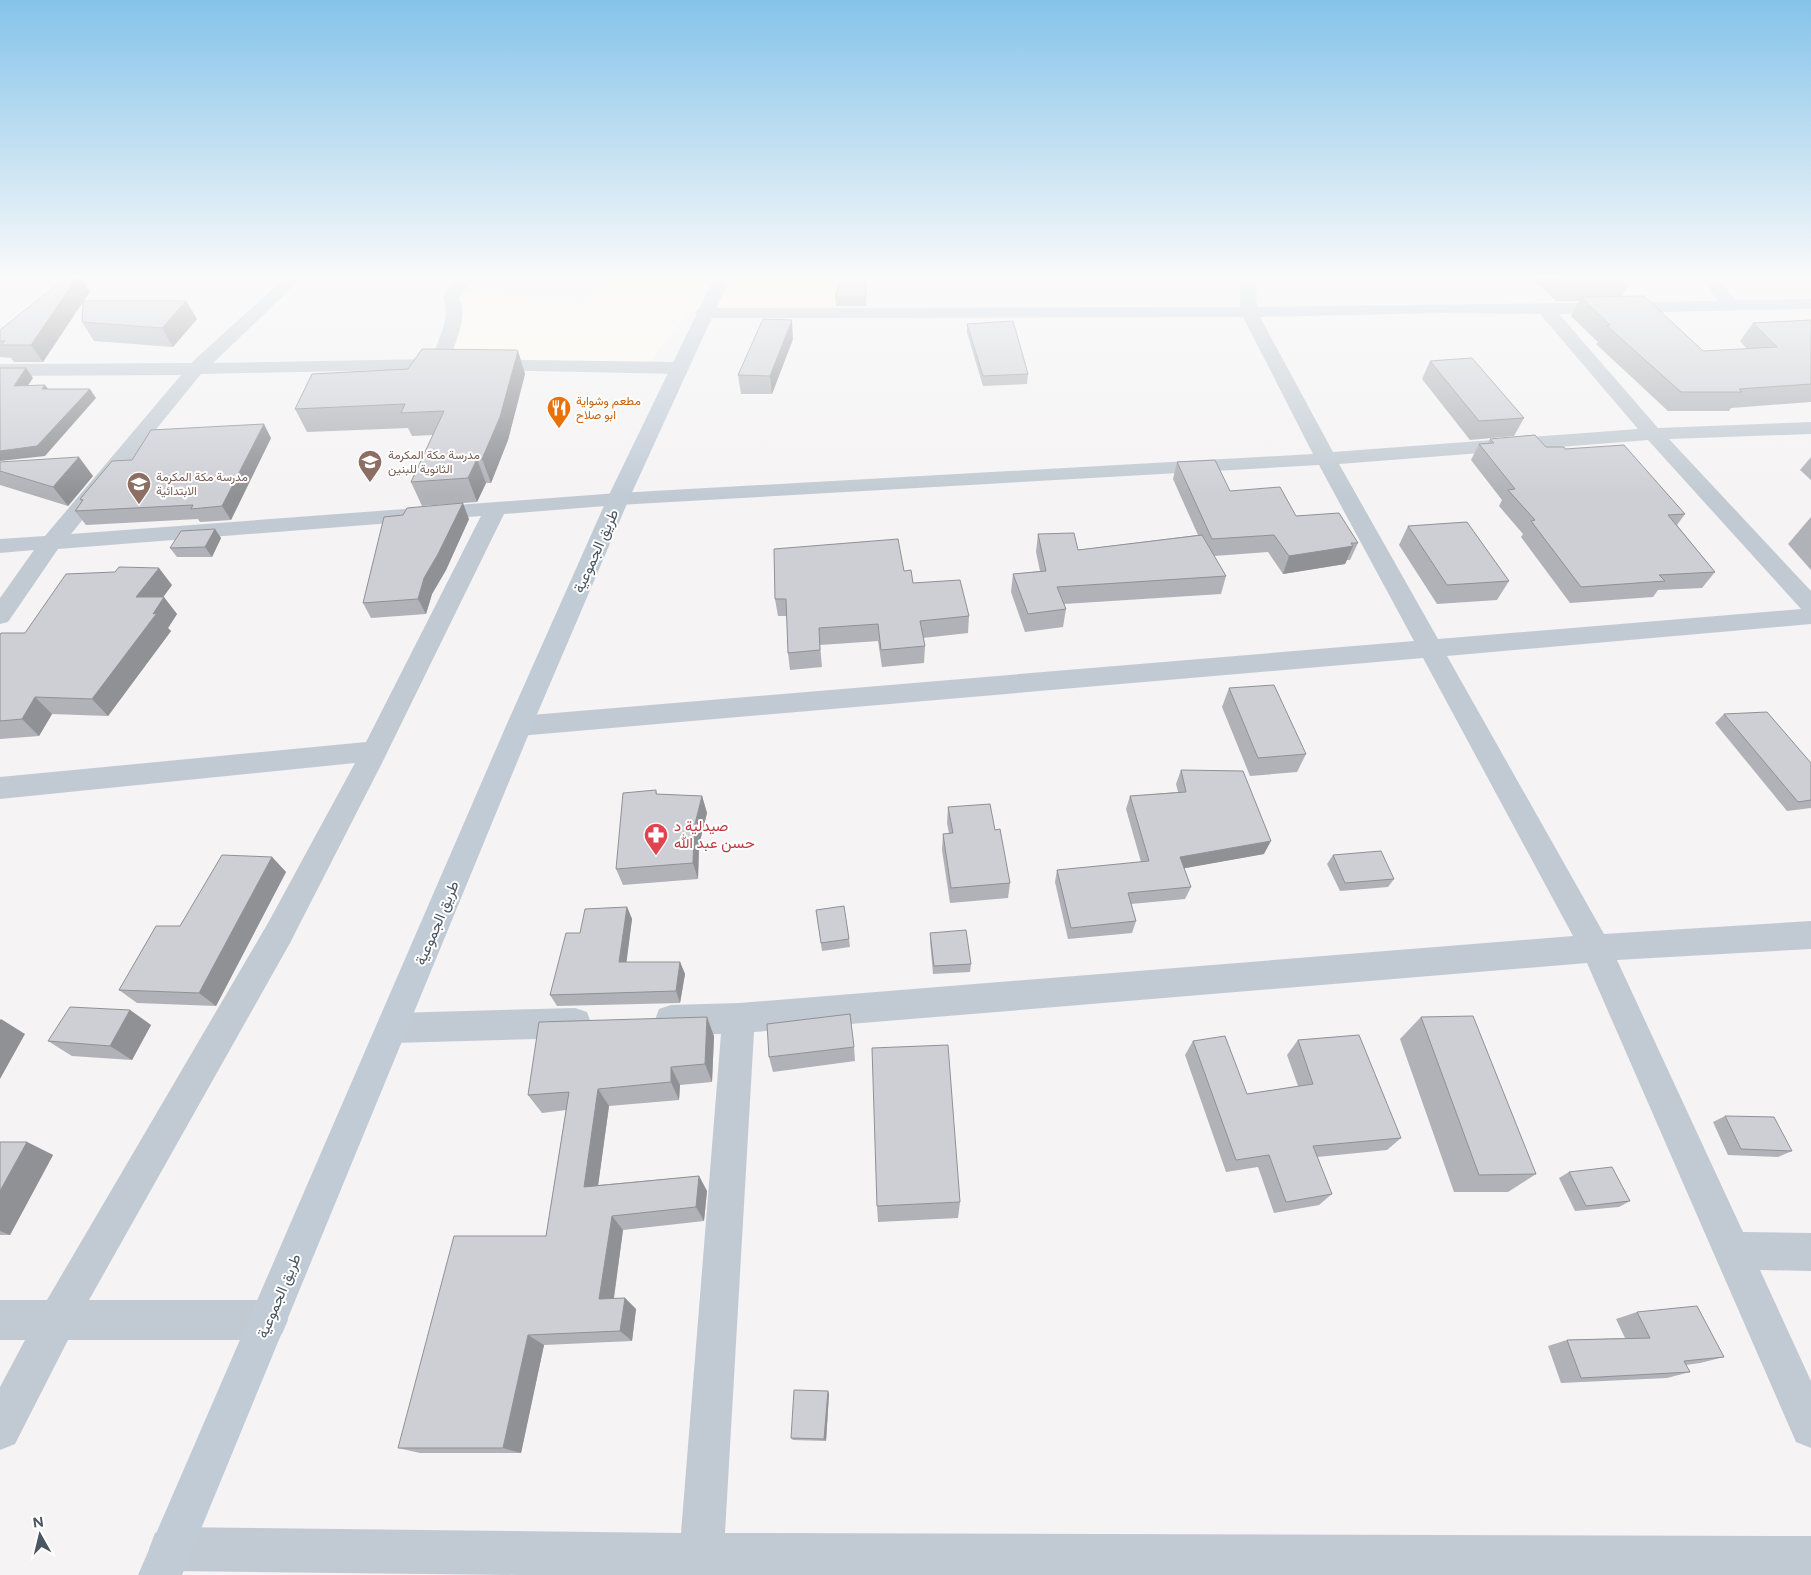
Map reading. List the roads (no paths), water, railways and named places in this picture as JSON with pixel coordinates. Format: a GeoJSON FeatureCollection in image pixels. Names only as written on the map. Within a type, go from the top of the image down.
{"type":"FeatureCollection","features":[{"type":"Feature","properties":{"kind":"main road","name":"طريق الجموعية"},"geometry":{"type":"LineString","coordinates":[[165,1562],[393,1028],[519,726],[618,499],[687,350]]}},
{"type":"Feature","properties":{"kind":"street"},"geometry":{"type":"LineString","coordinates":[[0,616],[51,543],[196,369],[217,350]]}},
{"type":"Feature","properties":{"kind":"street"},"geometry":{"type":"LineString","coordinates":[[439,364],[444,350]]}},
{"type":"Feature","properties":{"kind":"street"},"geometry":{"type":"LineString","coordinates":[[1270,350],[1430,649],[1596,948],[1811,1427]]}},
{"type":"Feature","properties":{"kind":"street"},"geometry":{"type":"LineString","coordinates":[[1580,350],[1653,434],[1811,605]]}},
{"type":"Feature","properties":{"kind":"street"},"geometry":{"type":"LineString","coordinates":[[0,370],[196,369],[439,364],[679,368]]}},
{"type":"Feature","properties":{"kind":"street"},"geometry":{"type":"LineString","coordinates":[[0,546],[618,499],[1326,458],[1653,434],[1811,428]]}},
{"type":"Feature","properties":{"kind":"street"},"geometry":{"type":"LineString","coordinates":[[0,1429],[57,1320],[279,933],[375,751],[496,508]]}},
{"type":"Feature","properties":{"kind":"street"},"geometry":{"type":"LineString","coordinates":[[519,726],[1811,616]]}},
{"type":"Feature","properties":{"kind":"street"},"geometry":{"type":"LineString","coordinates":[[0,788],[375,751]]}},
{"type":"Feature","properties":{"kind":"street"},"geometry":{"type":"LineString","coordinates":[[640,1021],[739,1018],[1596,948],[1811,935]]}},
{"type":"Feature","properties":{"kind":"street"},"geometry":{"type":"LineString","coordinates":[[701,1565],[739,1018]]}},
{"type":"Feature","properties":{"kind":"street"},"geometry":{"type":"LineString","coordinates":[[393,1028],[601,1022]]}},
{"type":"Feature","properties":{"kind":"street"},"geometry":{"type":"LineString","coordinates":[[1733,1251],[1811,1252]]}},
{"type":"Feature","properties":{"kind":"street"},"geometry":{"type":"LineString","coordinates":[[0,1320],[268,1320]]}},
{"type":"Feature","properties":{"kind":"street"},"geometry":{"type":"LineString","coordinates":[[165,1562],[701,1565],[1811,1558]]}},
{"type":"Feature","properties":{"kind":"place","name":"مطعم وشواية ابو صلاح"},"geometry":{"type":"Point","coordinates":[559,429]}},
{"type":"Feature","properties":{"kind":"place","name":"مدرسة مكة المكرمة الثانوية للبنين"},"geometry":{"type":"Point","coordinates":[370,483]}},
{"type":"Feature","properties":{"kind":"place","name":"مدرسة مكة المكرمة الابتدائية"},"geometry":{"type":"Point","coordinates":[139,505]}},
{"type":"Feature","properties":{"kind":"place","name":"صيدلية د حسن عبد الله"},"geometry":{"type":"Point","coordinates":[656,856]}}]}
